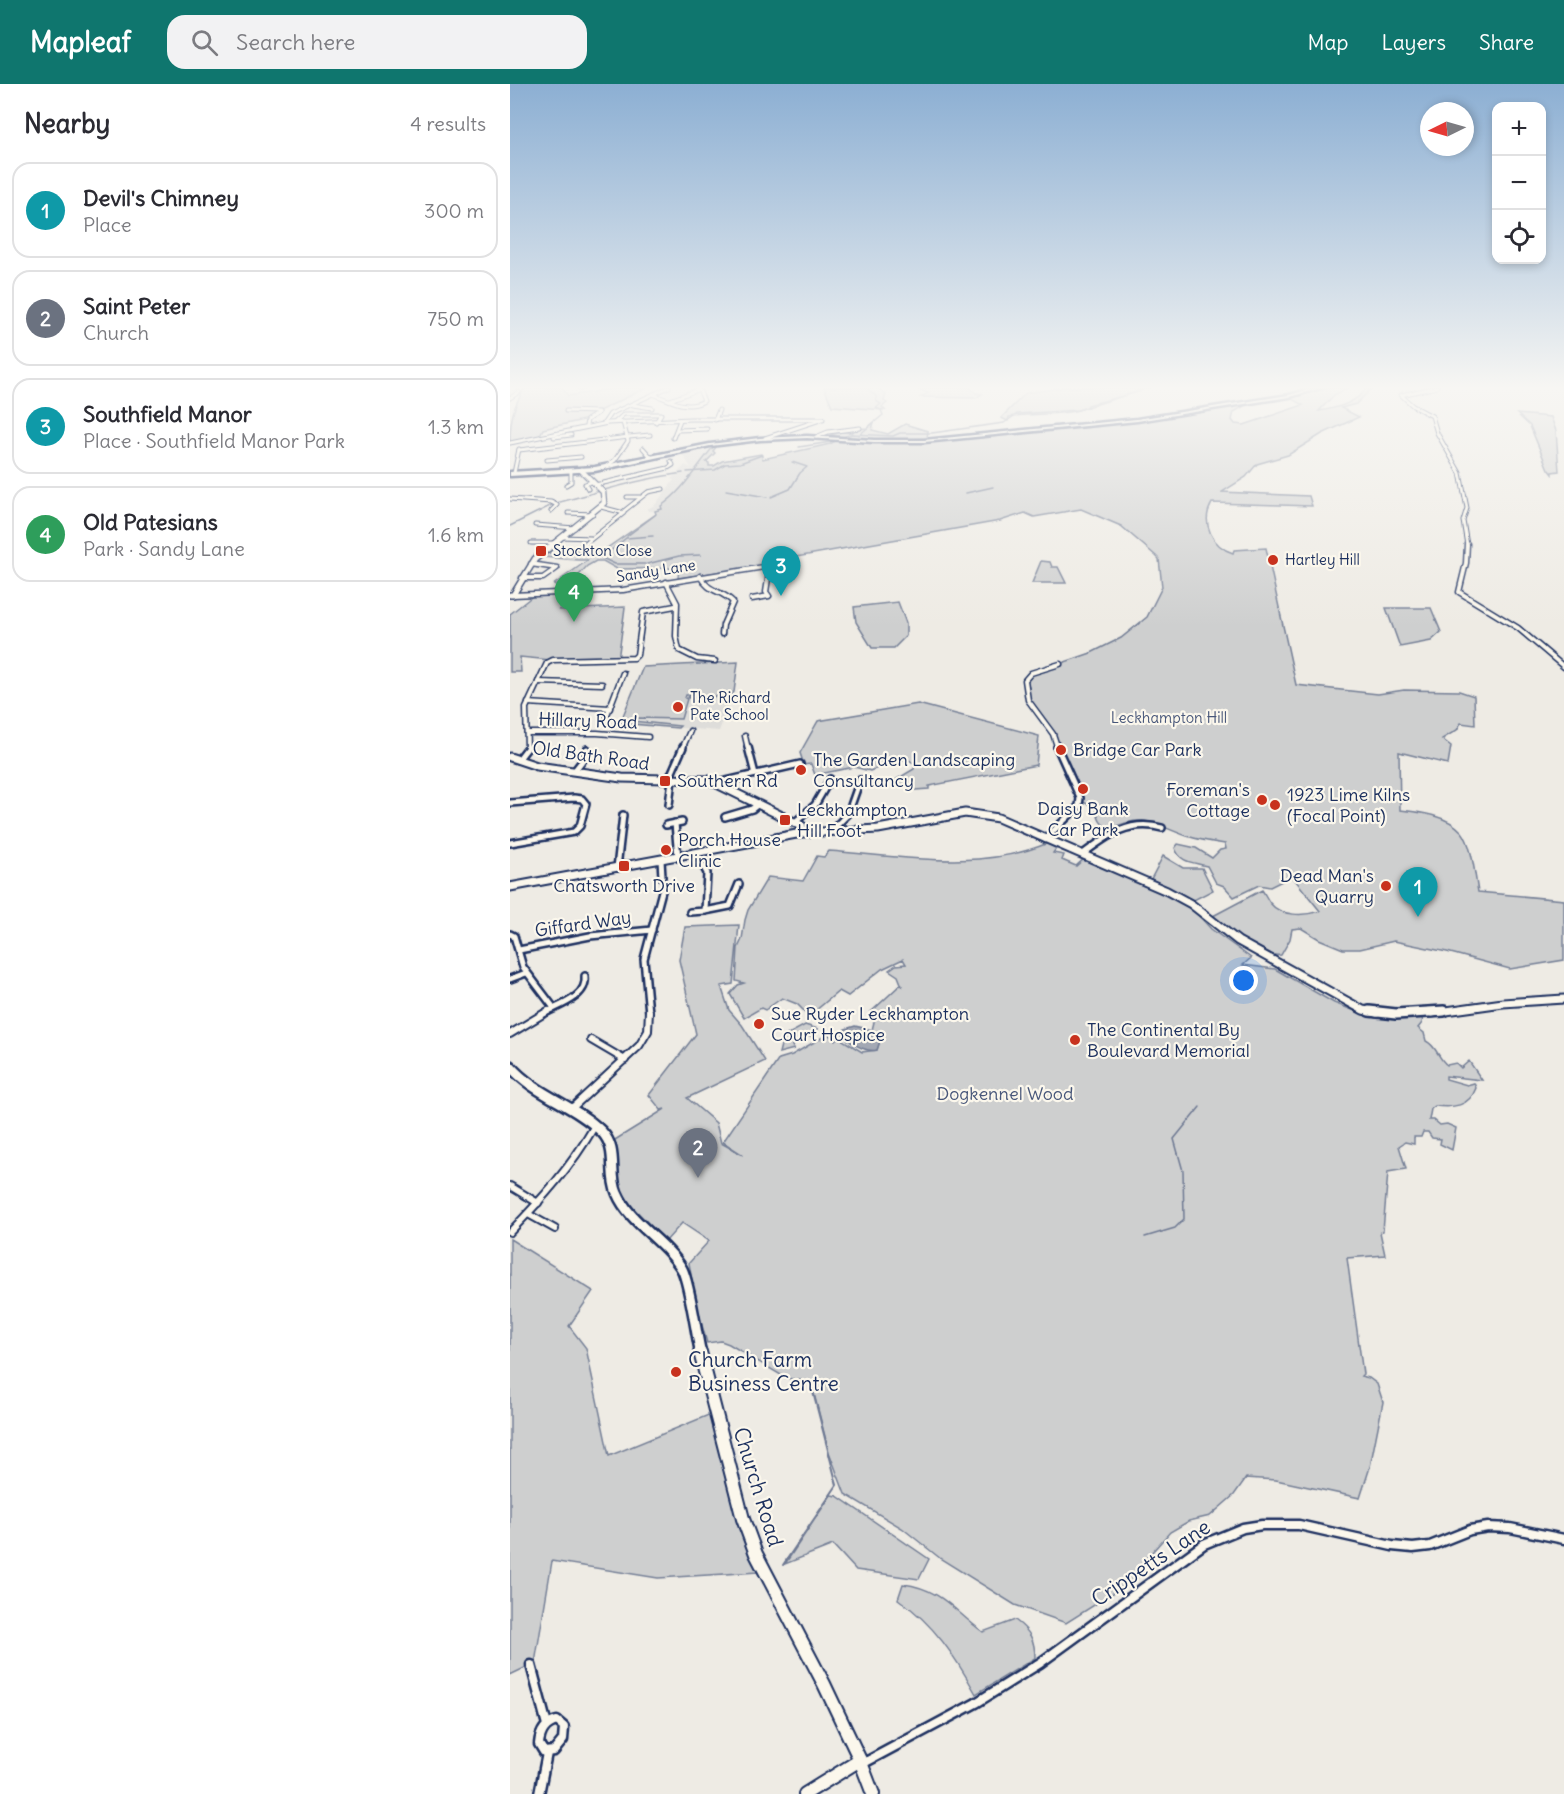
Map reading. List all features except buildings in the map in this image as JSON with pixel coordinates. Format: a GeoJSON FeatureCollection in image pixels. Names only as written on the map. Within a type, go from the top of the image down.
{"type":"FeatureCollection","features":[{"type":"Feature","properties":{"kind":"main road"},"geometry":{"type":"LineString","coordinates":[[512,473],[571,472],[605,467]]}},
{"type":"Feature","properties":{"kind":"street"},"geometry":{"type":"LineString","coordinates":[[556,472],[558,467]]}},
{"type":"Feature","properties":{"kind":"street"},"geometry":{"type":"LineString","coordinates":[[588,489],[585,484],[597,487],[670,467]]}},
{"type":"Feature","properties":{"kind":"street"},"geometry":{"type":"LineString","coordinates":[[1457,467],[1467,508],[1463,521],[1467,542],[1466,563],[1459,592],[1518,628],[1564,667]]}},
{"type":"Feature","properties":{"kind":"street"},"geometry":{"type":"LineString","coordinates":[[512,595],[531,564],[540,555],[601,507],[605,499],[581,470]]}},
{"type":"Feature","properties":{"kind":"street"},"geometry":{"type":"LineString","coordinates":[[566,485],[571,482],[571,472]]}},
{"type":"Feature","properties":{"kind":"street"},"geometry":{"type":"LineString","coordinates":[[579,549],[648,491],[663,489]]}},
{"type":"Feature","properties":{"kind":"street"},"geometry":{"type":"LineString","coordinates":[[627,496],[640,497]]}},
{"type":"Feature","properties":{"kind":"street"},"geometry":{"type":"LineString","coordinates":[[510,499],[557,505],[551,512]]}},
{"type":"Feature","properties":{"kind":"street"},"geometry":{"type":"LineString","coordinates":[[601,507],[624,511]]}},
{"type":"Feature","properties":{"kind":"street"},"geometry":{"type":"LineString","coordinates":[[568,513],[593,514]]}},
{"type":"Feature","properties":{"kind":"street"},"geometry":{"type":"LineString","coordinates":[[535,525],[574,528]]}},
{"type":"Feature","properties":{"kind":"street"},"geometry":{"type":"LineString","coordinates":[[562,537],[591,538]]}},
{"type":"Feature","properties":{"kind":"street"},"geometry":{"type":"LineString","coordinates":[[531,543],[555,543]]}},
{"type":"Feature","properties":{"kind":"street"},"geometry":{"type":"LineString","coordinates":[[522,578],[543,578],[557,567],[531,564]]}},
{"type":"Feature","properties":{"kind":"street","name":"Sandy Lane"},"geometry":{"type":"LineString","coordinates":[[512,595],[623,590],[770,566],[766,592],[769,596],[752,599]]}},
{"type":"Feature","properties":{"kind":"street"},"geometry":{"type":"LineString","coordinates":[[700,576],[707,588],[727,596],[733,602],[732,608],[721,625],[722,634]]}},
{"type":"Feature","properties":{"kind":"street"},"geometry":{"type":"LineString","coordinates":[[666,582],[677,604],[675,606],[674,638],[677,648],[696,660],[715,661]]}},
{"type":"Feature","properties":{"kind":"street"},"geometry":{"type":"LineString","coordinates":[[513,759],[527,751],[526,708],[546,663],[557,660],[628,659],[637,655],[643,612],[675,606]]}},
{"type":"Feature","properties":{"kind":"street"},"geometry":{"type":"LineString","coordinates":[[1045,839],[1078,806],[1080,798],[1072,777],[1060,759],[1053,735],[1028,700],[1025,680],[1031,673],[1060,664]]}},
{"type":"Feature","properties":{"kind":"street"},"geometry":{"type":"LineString","coordinates":[[605,720],[623,673]]}},
{"type":"Feature","properties":{"kind":"street"},"geometry":{"type":"LineString","coordinates":[[538,682],[602,684]]}},
{"type":"Feature","properties":{"kind":"street"},"geometry":{"type":"LineString","coordinates":[[528,703],[610,708]]}},
{"type":"Feature","properties":{"kind":"street"},"geometry":{"type":"LineString","coordinates":[[669,805],[671,779],[690,731]]}},
{"type":"Feature","properties":{"kind":"street","name":"Hillary Road"},"geometry":{"type":"LineString","coordinates":[[527,733],[597,733],[648,737]]}},
{"type":"Feature","properties":{"kind":"street"},"geometry":{"type":"LineString","coordinates":[[744,736],[755,774]]}},
{"type":"Feature","properties":{"kind":"street"},"geometry":{"type":"LineString","coordinates":[[575,770],[586,756],[587,749]]}},
{"type":"Feature","properties":{"kind":"street","name":"Old Bath Road"},"geometry":{"type":"LineString","coordinates":[[513,759],[537,766],[628,779],[700,778],[717,783],[794,823],[802,830]]}},
{"type":"Feature","properties":{"kind":"street"},"geometry":{"type":"LineString","coordinates":[[717,783],[800,764]]}},
{"type":"Feature","properties":{"kind":"street"},"geometry":{"type":"LineString","coordinates":[[794,823],[815,805],[830,779]]}},
{"type":"Feature","properties":{"kind":"street"},"geometry":{"type":"LineString","coordinates":[[826,833],[848,814],[860,780]]}},
{"type":"Feature","properties":{"kind":"street"},"geometry":{"type":"LineString","coordinates":[[510,803],[574,798],[584,800],[586,805],[580,826],[574,832],[510,843]]}},
{"type":"Feature","properties":{"kind":"street"},"geometry":{"type":"LineString","coordinates":[[724,817],[752,809],[757,805]]}},
{"type":"Feature","properties":{"kind":"street"},"geometry":{"type":"LineString","coordinates":[[510,887],[678,858],[802,830],[826,833],[878,829],[943,815],[971,813],[994,817],[1180,897],[1238,941],[1363,1010],[1394,1015],[1417,1015],[1492,1004],[1564,999]]}},
{"type":"Feature","properties":{"kind":"street"},"geometry":{"type":"LineString","coordinates":[[617,868],[623,815]]}},
{"type":"Feature","properties":{"kind":"street"},"geometry":{"type":"LineString","coordinates":[[666,825],[682,822]]}},
{"type":"Feature","properties":{"kind":"street"},"geometry":{"type":"LineString","coordinates":[[675,823],[678,858]]}},
{"type":"Feature","properties":{"kind":"street"},"geometry":{"type":"LineString","coordinates":[[1083,854],[1129,825],[1146,823],[1162,828]]}},
{"type":"Feature","properties":{"kind":"street"},"geometry":{"type":"LineString","coordinates":[[696,854],[707,873],[705,911]]}},
{"type":"Feature","properties":{"kind":"street"},"geometry":{"type":"LineString","coordinates":[[661,861],[662,877]]}},
{"type":"Feature","properties":{"kind":"street"},"geometry":{"type":"LineString","coordinates":[[690,912],[726,908],[732,903],[739,884]]}},
{"type":"Feature","properties":{"kind":"street"},"geometry":{"type":"LineString","coordinates":[[572,1108],[625,1060],[642,1042],[649,1028],[644,959],[662,891]]}},
{"type":"Feature","properties":{"kind":"street","name":"Giffard Way"},"geometry":{"type":"LineString","coordinates":[[519,950],[590,936],[652,930]]}},
{"type":"Feature","properties":{"kind":"street"},"geometry":{"type":"LineString","coordinates":[[510,934],[514,936],[526,973],[554,1008]]}},
{"type":"Feature","properties":{"kind":"street"},"geometry":{"type":"LineString","coordinates":[[510,979],[526,973]]}},
{"type":"Feature","properties":{"kind":"street"},"geometry":{"type":"LineString","coordinates":[[510,1034],[525,1023],[580,994],[586,982],[585,976]]}},
{"type":"Feature","properties":{"kind":"street"},"geometry":{"type":"LineString","coordinates":[[591,1040],[625,1060]]}},
{"type":"Feature","properties":{"kind":"street","name":"Church Road"},"geometry":{"type":"LineString","coordinates":[[510,1066],[523,1081],[572,1108],[605,1136],[611,1147],[614,1186],[622,1202],[641,1227],[678,1263],[683,1271],[699,1347],[743,1519],[756,1554],[824,1684],[873,1794]]}},
{"type":"Feature","properties":{"kind":"street"},"geometry":{"type":"LineString","coordinates":[[510,1232],[538,1203],[580,1152],[594,1126]]}},
{"type":"Feature","properties":{"kind":"street"},"geometry":{"type":"LineString","coordinates":[[510,1186],[538,1203]]}},
{"type":"Feature","properties":{"kind":"street"},"geometry":{"type":"LineString","coordinates":[[528,1214],[555,1229]]}},
{"type":"Feature","properties":{"kind":"street","name":"Crippetts Lane"},"geometry":{"type":"LineString","coordinates":[[860,1762],[976,1702],[1040,1663],[1204,1544],[1229,1532],[1269,1523],[1297,1524],[1412,1548],[1434,1545],[1478,1528],[1506,1528],[1564,1539]]}},
{"type":"Feature","properties":{"kind":"street"},"geometry":{"type":"LineString","coordinates":[[531,1665],[548,1725]]}},
{"type":"Feature","properties":{"kind":"street"},"geometry":{"type":"LineString","coordinates":[[554,1721],[560,1722],[565,1731],[561,1745],[547,1753],[542,1750],[539,1740],[548,1725],[554,1721]]}},
{"type":"Feature","properties":{"kind":"street"},"geometry":{"type":"LineString","coordinates":[[539,1794],[547,1753]]}},
{"type":"Feature","properties":{"kind":"street"},"geometry":{"type":"LineString","coordinates":[[805,1794],[860,1762]]}},
{"type":"Feature","properties":{"kind":"shaded area"},"geometry":{"type":"Polygon","coordinates":[[[683,467],[700,467],[702,471],[664,508],[658,512],[647,509],[655,505],[674,480],[671,479],[683,467]]]}},
{"type":"Feature","properties":{"kind":"shaded area","name":"The Richard Pate School"},"geometry":{"type":"Polygon","coordinates":[[[738,662],[734,692],[719,731],[620,723],[643,667],[738,662]]]}},
{"type":"Feature","properties":{"kind":"shaded area"},"geometry":{"type":"Polygon","coordinates":[[[855,1026],[872,1030],[880,1041],[877,1050],[863,1048],[845,1037],[843,1034],[845,1029],[855,1026]]]}},
{"type":"Feature","properties":{"kind":"green space","name":"Leckhampton Hill"},"geometry":{"type":"Polygon","coordinates":[[[698,467],[1255,467],[1246,477],[1222,492],[1309,496],[1312,506],[1212,503],[1207,518],[1210,533],[1214,540],[1233,553],[1234,550],[1266,548],[1296,685],[1378,694],[1404,690],[1459,691],[1474,696],[1475,725],[1461,723],[1457,730],[1442,739],[1451,746],[1448,764],[1399,752],[1400,810],[1441,818],[1462,832],[1471,852],[1478,892],[1564,900],[1564,960],[1510,969],[1394,941],[1360,949],[1343,949],[1301,928],[1292,929],[1290,939],[1281,955],[1273,955],[1245,941],[1213,916],[1262,890],[1270,903],[1280,911],[1307,914],[1320,911],[1292,876],[1270,887],[1259,885],[1234,897],[1224,886],[1216,883],[1207,866],[1192,863],[1180,857],[1175,848],[1178,844],[1196,848],[1212,858],[1220,850],[1226,849],[1225,844],[1192,837],[1150,822],[1133,821],[1110,829],[1103,825],[1095,807],[1078,800],[1056,742],[1031,704],[1026,687],[1027,675],[1091,653],[1121,638],[1147,617],[1162,587],[1159,559],[1156,556],[1121,526],[1081,509],[1034,517],[1025,513],[1000,521],[796,557],[771,564],[678,578],[679,568],[617,569],[603,561],[596,561],[587,566],[573,582],[553,585],[588,560],[539,557],[543,553],[591,555],[597,550],[604,550],[656,514],[655,511],[662,509],[661,506],[698,467]]]}},
{"type":"Feature","properties":{"kind":"green space"},"geometry":{"type":"Polygon","coordinates":[[[1547,467],[1559,467],[1559,471],[1552,472],[1552,474],[1547,467]]]}},
{"type":"Feature","properties":{"kind":"green space"},"geometry":{"type":"Polygon","coordinates":[[[1041,561],[1050,562],[1052,567],[1058,567],[1066,583],[1032,583],[1041,561]]]}},
{"type":"Feature","properties":{"kind":"green space"},"geometry":{"type":"Polygon","coordinates":[[[568,593],[559,610],[625,607],[618,660],[551,660],[520,657],[521,672],[510,672],[510,614],[534,595],[568,593]]]}},
{"type":"Feature","properties":{"kind":"green space"},"geometry":{"type":"Polygon","coordinates":[[[898,602],[906,623],[906,636],[894,648],[872,648],[856,622],[854,607],[898,602]]]}},
{"type":"Feature","properties":{"kind":"green space"},"geometry":{"type":"Polygon","coordinates":[[[1386,608],[1431,608],[1441,632],[1431,641],[1400,647],[1386,608]]]}},
{"type":"Feature","properties":{"kind":"green space","name":"The Richard Pate School"},"geometry":{"type":"Polygon","coordinates":[[[738,662],[734,692],[729,696],[687,698],[691,695],[686,695],[681,719],[636,718],[632,721],[680,726],[678,728],[620,723],[643,667],[738,662]]]}},
{"type":"Feature","properties":{"kind":"green space"},"geometry":{"type":"Polygon","coordinates":[[[918,704],[1039,736],[1036,765],[929,786],[929,789],[915,790],[892,782],[914,769],[915,764],[909,760],[899,760],[870,771],[854,767],[815,775],[811,764],[802,765],[800,763],[802,759],[800,753],[818,721],[918,704]]]}},
{"type":"Feature","properties":{"kind":"green space","name":"Dogkennel Wood"},"geometry":{"type":"Polygon","coordinates":[[[1048,843],[1058,846],[1053,853],[1064,855],[1062,860],[1076,866],[1085,858],[1184,900],[1186,906],[1190,906],[1211,929],[1251,958],[1243,965],[1275,969],[1334,1003],[1366,1015],[1423,1017],[1418,1028],[1444,1062],[1447,1065],[1456,1063],[1461,1068],[1469,1061],[1482,1080],[1446,1076],[1446,1079],[1467,1085],[1474,1083],[1476,1088],[1465,1103],[1448,1107],[1435,1106],[1431,1109],[1429,1120],[1456,1128],[1452,1150],[1440,1144],[1441,1139],[1432,1138],[1428,1132],[1423,1132],[1421,1137],[1414,1137],[1414,1144],[1405,1142],[1399,1146],[1406,1169],[1388,1172],[1383,1231],[1380,1232],[1385,1255],[1347,1258],[1363,1374],[1361,1376],[1377,1384],[1383,1402],[1370,1467],[1360,1498],[1276,1480],[1246,1478],[1234,1495],[1210,1516],[1189,1521],[1170,1532],[1143,1562],[1137,1578],[1066,1623],[1015,1605],[941,1559],[902,1528],[845,1494],[829,1452],[811,1382],[786,1378],[721,1341],[707,1343],[696,1304],[689,1263],[709,1241],[682,1223],[666,1241],[616,1190],[610,1143],[665,1109],[661,1110],[649,1095],[696,1034],[679,960],[685,927],[739,925],[733,984],[721,986],[729,1010],[742,1025],[765,1061],[687,1098],[716,1123],[721,1143],[743,1155],[723,1142],[779,1059],[792,1055],[828,1034],[835,1040],[838,1037],[862,1052],[877,1050],[880,1041],[872,1030],[874,1022],[871,1012],[900,985],[902,986],[898,976],[889,970],[896,965],[906,964],[903,959],[882,969],[848,996],[839,991],[809,1016],[797,1004],[782,998],[765,1010],[761,1008],[744,1018],[730,994],[738,985],[744,983],[736,981],[738,948],[748,910],[768,877],[803,881],[817,856],[824,857],[829,851],[967,860],[1022,852],[1048,843]]]}},
{"type":"Feature","properties":{"kind":"green space"},"geometry":{"type":"Polygon","coordinates":[[[1163,856],[1183,868],[1202,868],[1213,890],[1192,901],[1151,879],[1163,856]]]}},
{"type":"Feature","properties":{"kind":"green space"},"geometry":{"type":"Polygon","coordinates":[[[805,1025],[818,1029],[814,1037],[808,1036],[792,1046],[794,1049],[779,1053],[783,1037],[805,1025]]]}},
{"type":"Feature","properties":{"kind":"green space"},"geometry":{"type":"Polygon","coordinates":[[[510,1239],[593,1291],[569,1326],[586,1348],[609,1456],[711,1414],[758,1572],[658,1578],[552,1561],[535,1663],[510,1675],[510,1239]]]}},
{"type":"Feature","properties":{"kind":"green space"},"geometry":{"type":"Polygon","coordinates":[[[831,1495],[837,1496],[929,1559],[919,1579],[856,1570],[833,1545],[785,1564],[831,1495]]]}},
{"type":"Feature","properties":{"kind":"green space"},"geometry":{"type":"Polygon","coordinates":[[[903,1584],[938,1596],[983,1632],[1015,1620],[1031,1636],[1035,1658],[976,1694],[943,1642],[922,1619],[898,1599],[903,1584]]]}},
{"type":"Feature","properties":{"kind":"waterway"},"geometry":{"type":"LineString","coordinates":[[687,472],[715,470],[720,467]]}},
{"type":"Feature","properties":{"kind":"waterway"},"geometry":{"type":"LineString","coordinates":[[771,497],[790,489],[806,467]]}},
{"type":"Feature","properties":{"kind":"waterway"},"geometry":{"type":"LineString","coordinates":[[556,503],[635,482],[683,473]]}},
{"type":"Feature","properties":{"kind":"waterway"},"geometry":{"type":"LineString","coordinates":[[966,493],[993,487]]}},
{"type":"Feature","properties":{"kind":"waterway"},"geometry":{"type":"LineString","coordinates":[[726,490],[767,497]]}},
{"type":"Feature","properties":{"kind":"waterway"},"geometry":{"type":"LineString","coordinates":[[510,526],[552,505]]}},
{"type":"Feature","properties":{"kind":"waterway"},"geometry":{"type":"LineString","coordinates":[[627,536],[655,515]]}},
{"type":"Feature","properties":{"kind":"waterway"},"geometry":{"type":"LineString","coordinates":[[645,564],[615,564],[602,558],[626,538],[653,536]]}},
{"type":"Feature","properties":{"kind":"waterway"},"geometry":{"type":"LineString","coordinates":[[647,564],[679,556],[701,555]]}},
{"type":"Feature","properties":{"kind":"waterway"},"geometry":{"type":"LineString","coordinates":[[1145,1237],[1175,1228],[1184,1219],[1183,1171],[1174,1139],[1200,1107]]}},
{"type":"Feature","properties":{"kind":"waterway"},"geometry":{"type":"LineString","coordinates":[[783,1565],[837,1485],[813,1392]]}},
{"type":"Feature","properties":{"kind":"place","name":"Stockton Close"},"geometry":{"type":"Point","coordinates":[541,551]}},
{"type":"Feature","properties":{"kind":"place","name":"Hartley Hill"},"geometry":{"type":"Point","coordinates":[1273,560]}},
{"type":"Feature","properties":{"kind":"place","name":"Southfield Manor"},"geometry":{"type":"Point","coordinates":[781,596]}},
{"type":"Feature","properties":{"kind":"place","name":"Old Patesians"},"geometry":{"type":"Point","coordinates":[574,622]}},
{"type":"Feature","properties":{"kind":"place","name":"The Richard Pate School"},"geometry":{"type":"Point","coordinates":[678,707]}},
{"type":"Feature","properties":{"kind":"place","name":"Bridge Car Park"},"geometry":{"type":"Point","coordinates":[1061,750]}},
{"type":"Feature","properties":{"kind":"place","name":"The Garden Landscaping Consultancy"},"geometry":{"type":"Point","coordinates":[801,770]}},
{"type":"Feature","properties":{"kind":"place","name":"Southern Rd"},"geometry":{"type":"Point","coordinates":[665,781]}},
{"type":"Feature","properties":{"kind":"place","name":"Daisy Bank Car Park"},"geometry":{"type":"Point","coordinates":[1083,789]}},
{"type":"Feature","properties":{"kind":"place","name":"Foreman's Cottage"},"geometry":{"type":"Point","coordinates":[1262,800]}},
{"type":"Feature","properties":{"kind":"place","name":"1923 Lime Kilns (Focal Point)"},"geometry":{"type":"Point","coordinates":[1275,805]}},
{"type":"Feature","properties":{"kind":"place","name":"Leckhampton Hill Foot"},"geometry":{"type":"Point","coordinates":[785,820]}},
{"type":"Feature","properties":{"kind":"place","name":"Porch House Clinic"},"geometry":{"type":"Point","coordinates":[666,850]}},
{"type":"Feature","properties":{"kind":"place","name":"Chatsworth Drive"},"geometry":{"type":"Point","coordinates":[624,866]}},
{"type":"Feature","properties":{"kind":"place","name":"Dead Man's Quarry"},"geometry":{"type":"Point","coordinates":[1386,886]}},
{"type":"Feature","properties":{"kind":"place","name":"Devil's Chimney"},"geometry":{"type":"Point","coordinates":[1418,917]}},
{"type":"Feature","properties":{"kind":"place","name":"Sue Ryder Leckhampton Court Hospice"},"geometry":{"type":"Point","coordinates":[759,1024]}},
{"type":"Feature","properties":{"kind":"place","name":"The Continental By Boulevard Memorial"},"geometry":{"type":"Point","coordinates":[1075,1040]}},
{"type":"Feature","properties":{"kind":"place","name":"Saint Peter"},"geometry":{"type":"Point","coordinates":[698,1178]}},
{"type":"Feature","properties":{"kind":"place","name":"Church Farm Business Centre"},"geometry":{"type":"Point","coordinates":[676,1372]}}]}
